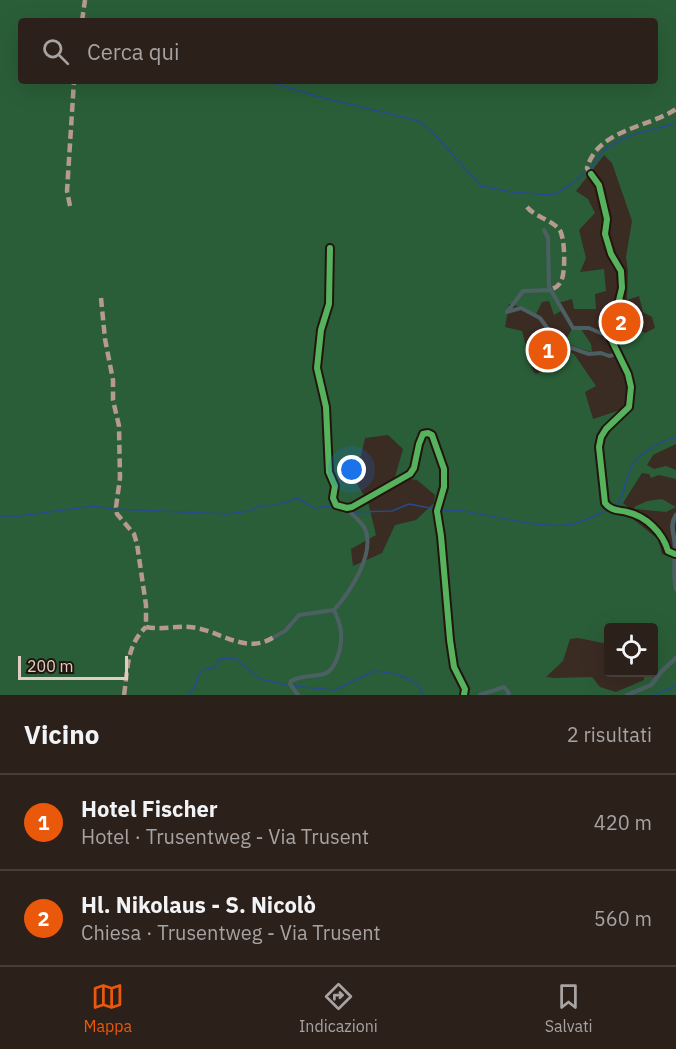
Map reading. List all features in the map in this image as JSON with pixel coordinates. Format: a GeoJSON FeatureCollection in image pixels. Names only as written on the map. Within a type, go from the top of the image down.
{"type":"FeatureCollection","features":[{"type":"Feature","properties":{"kind":"street"},"geometry":{"type":"LineString","coordinates":[[591,174],[599,185],[607,219],[605,234],[611,254],[622,275],[622,288],[610,337],[628,374],[631,396],[629,407],[606,429],[599,447],[605,501],[609,508],[630,512],[642,519],[662,536],[668,551],[675,554]]}},
{"type":"Feature","properties":{"kind":"street"},"geometry":{"type":"LineString","coordinates":[[544,230],[548,238],[550,290],[572,327],[589,328],[610,337]]}},
{"type":"Feature","properties":{"kind":"street"},"geometry":{"type":"LineString","coordinates":[[274,637],[285,631],[299,615],[334,610],[353,585],[367,549],[365,529],[351,510],[336,505],[333,498],[335,486],[328,464],[326,407],[317,368],[321,330],[329,304],[330,248]]}},
{"type":"Feature","properties":{"kind":"street"},"geometry":{"type":"LineString","coordinates":[[550,290],[523,291],[507,312],[521,308],[539,317],[553,336],[566,346],[589,354],[598,353],[609,356],[618,354]]}},
{"type":"Feature","properties":{"kind":"street"},"geometry":{"type":"LineString","coordinates":[[351,510],[410,474],[414,468],[421,438],[428,432],[435,440],[444,469],[444,487],[437,509],[454,667],[465,689],[464,695]]}},
{"type":"Feature","properties":{"kind":"street"},"geometry":{"type":"LineString","coordinates":[[676,515],[671,530],[676,547],[673,573],[676,589]]}},
{"type":"Feature","properties":{"kind":"street"},"geometry":{"type":"LineString","coordinates":[[298,695],[291,686],[291,681],[297,677],[324,674],[332,670],[342,633],[334,610]]}},
{"type":"Feature","properties":{"kind":"street"},"geometry":{"type":"LineString","coordinates":[[627,695],[651,685],[676,658]]}},
{"type":"Feature","properties":{"kind":"street"},"geometry":{"type":"LineString","coordinates":[[480,695],[504,687],[508,695]]}},
{"type":"Feature","properties":{"kind":"green space"},"geometry":{"type":"Polygon","coordinates":[[[0,0],[676,0],[676,444],[653,455],[647,465],[654,469],[666,466],[676,470],[676,479],[659,475],[651,478],[649,474],[642,473],[623,503],[629,508],[628,515],[658,539],[662,554],[670,556],[676,554],[676,695],[0,695],[0,0]],[[604,155],[576,191],[588,199],[595,213],[579,230],[586,258],[580,272],[604,269],[606,291],[595,294],[596,309],[574,309],[572,299],[558,303],[561,311],[554,315],[549,301],[542,302],[536,314],[525,308],[509,304],[505,327],[522,331],[532,370],[536,374],[554,366],[565,350],[574,354],[596,386],[585,392],[593,419],[629,407],[628,374],[613,341],[615,332],[636,329],[645,333],[655,328],[652,317],[643,312],[639,296],[627,300],[626,257],[632,221],[612,163],[604,155]],[[388,435],[365,438],[361,456],[345,464],[368,502],[376,535],[351,549],[353,566],[382,553],[395,525],[416,520],[434,503],[435,495],[417,480],[395,477],[403,449],[388,435]]]}},
{"type":"Feature","properties":{"kind":"green space"},"geometry":{"type":"Polygon","coordinates":[[[572,329],[581,329],[591,344],[592,352],[564,343],[572,329]]]}},
{"type":"Feature","properties":{"kind":"green space"},"geometry":{"type":"Polygon","coordinates":[[[662,499],[676,507],[666,512],[635,509],[634,507],[647,501],[662,499]]]}},
{"type":"Feature","properties":{"kind":"waterway"},"geometry":{"type":"LineString","coordinates":[[277,84],[419,121],[433,133],[481,186],[511,192],[553,195],[589,170],[605,149],[628,136],[676,123]]}},
{"type":"Feature","properties":{"kind":"waterway"},"geometry":{"type":"LineString","coordinates":[[354,512],[392,511],[409,504],[446,511],[459,510],[533,524],[573,524],[616,505],[621,499],[634,463],[658,444],[676,438]]}},
{"type":"Feature","properties":{"kind":"waterway"},"geometry":{"type":"LineString","coordinates":[[0,516],[19,516],[93,506],[227,514],[249,511],[259,506],[277,505],[298,498],[314,508],[330,506],[349,512]]}},
{"type":"Feature","properties":{"kind":"waterway"},"geometry":{"type":"LineString","coordinates":[[189,695],[196,684],[198,674],[215,667],[220,659],[235,658],[260,679],[288,685]]}},
{"type":"Feature","properties":{"kind":"waterway"},"geometry":{"type":"LineString","coordinates":[[293,686],[334,690],[375,671],[397,674],[417,683],[423,695]]}},
{"type":"Feature","properties":{"kind":"waterway"},"geometry":{"type":"LineString","coordinates":[[654,695],[676,686]]}},
{"type":"Feature","properties":{"kind":"marked path"},"geometry":{"type":"LineString","coordinates":[[82,18],[85,0]]}},
{"type":"Feature","properties":{"kind":"marked path"},"geometry":{"type":"LineString","coordinates":[[70,206],[67,191],[74,84]]}},
{"type":"Feature","properties":{"kind":"marked path"},"geometry":{"type":"LineString","coordinates":[[591,174],[587,168],[593,155],[602,145],[625,131],[676,109]]}},
{"type":"Feature","properties":{"kind":"marked path"},"geometry":{"type":"LineString","coordinates":[[527,207],[559,229],[563,239],[563,277],[558,286],[550,290]]}},
{"type":"Feature","properties":{"kind":"marked path"},"geometry":{"type":"LineString","coordinates":[[101,298],[105,339],[113,380],[113,400],[119,426],[120,478],[116,507],[117,514],[134,534],[137,544],[146,605],[146,627]]}},
{"type":"Feature","properties":{"kind":"marked path"},"geometry":{"type":"LineString","coordinates":[[146,627],[189,627],[242,643],[253,644],[274,637]]}},
{"type":"Feature","properties":{"kind":"marked path"},"geometry":{"type":"LineString","coordinates":[[124,695],[131,650],[139,634],[146,627]]}},
{"type":"Feature","properties":{"kind":"cycle path"},"geometry":{"type":"LineString","coordinates":[[591,174],[599,185],[607,219],[605,234],[611,254],[621,271],[622,288],[610,337],[628,374],[631,387],[629,407],[606,429],[601,437],[599,447],[605,503],[612,509],[634,514],[647,521],[658,532],[668,551],[675,554]]}},
{"type":"Feature","properties":{"kind":"cycle path"},"geometry":{"type":"LineString","coordinates":[[330,248],[329,304],[321,330],[317,368],[326,407],[329,472],[335,486],[333,498],[336,505],[352,507],[410,474],[414,468],[423,434],[432,435],[444,469],[444,487],[437,511],[450,640],[454,667],[465,689],[464,695]]}},
{"type":"Feature","properties":{"kind":"place","name":"Hl. Nikolaus - S. Nicolò"},"geometry":{"type":"Point","coordinates":[621,322]}},
{"type":"Feature","properties":{"kind":"place","name":"Hotel Fischer"},"geometry":{"type":"Point","coordinates":[548,350]}}]}
